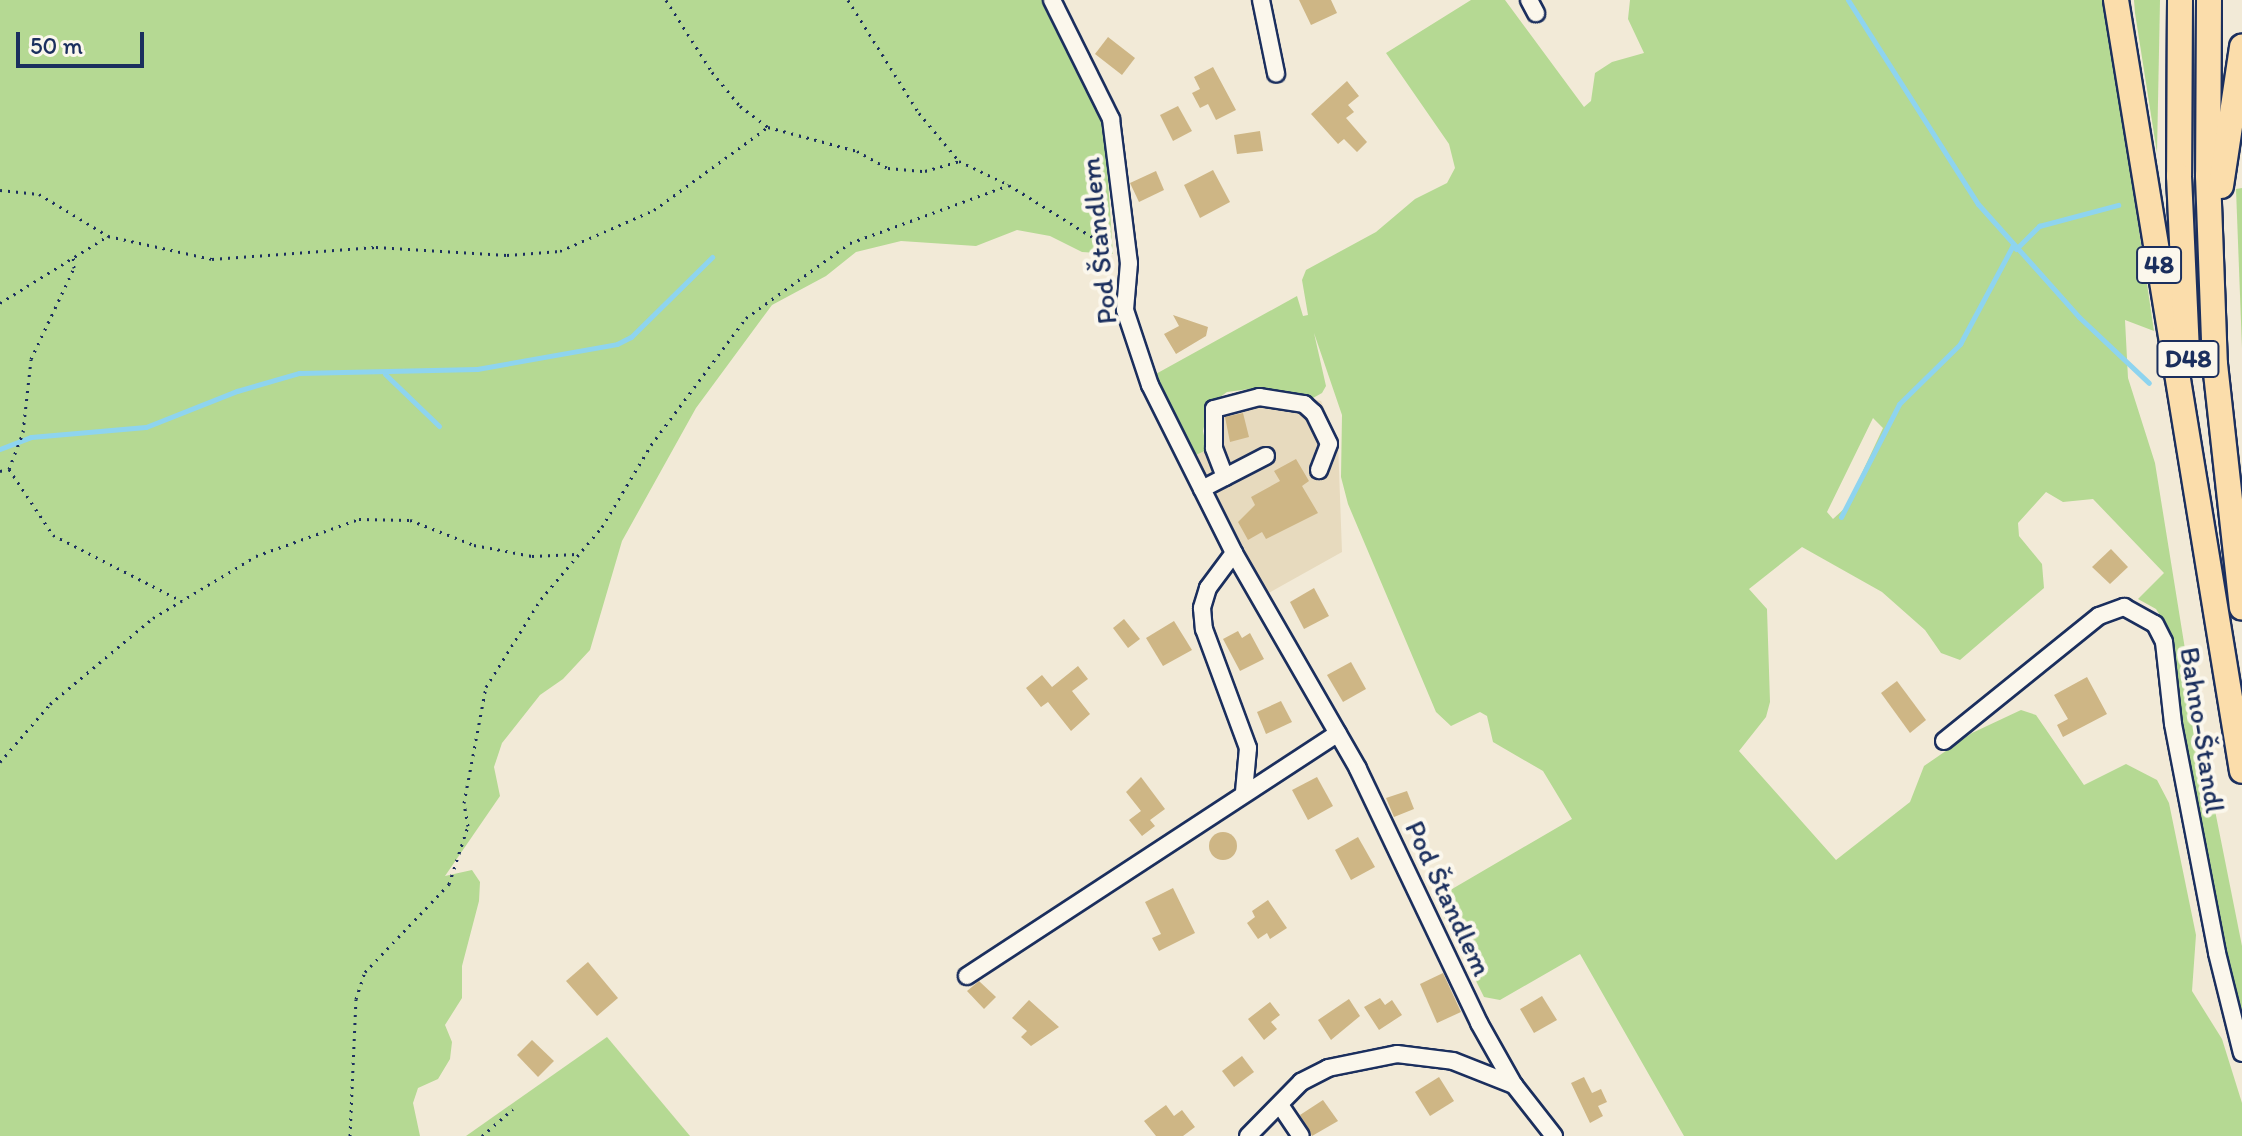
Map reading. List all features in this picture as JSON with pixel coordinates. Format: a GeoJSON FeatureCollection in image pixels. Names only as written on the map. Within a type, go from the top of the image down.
{"type":"FeatureCollection","features":[{"type":"Feature","properties":{"kind":"highway","name":"48"},"geometry":{"type":"LineString","coordinates":[[2116,0],[2204,529]]}},
{"type":"Feature","properties":{"kind":"highway","name":"D48"},"geometry":{"type":"LineString","coordinates":[[2180,0],[2184,304],[2204,529],[2242,771]]}},
{"type":"Feature","properties":{"kind":"highway","name":"D48"},"geometry":{"type":"LineString","coordinates":[[2209,0],[2208,176],[2215,364],[2242,608]]}},
{"type":"Feature","properties":{"kind":"highway"},"geometry":{"type":"LineString","coordinates":[[2215,364],[2219,207],[2242,47]]}},
{"type":"Feature","properties":{"kind":"street"},"geometry":{"type":"LineString","coordinates":[[1261,0],[1276,73]]}},
{"type":"Feature","properties":{"kind":"street","name":"Pod Štandlem"},"geometry":{"type":"LineString","coordinates":[[1058,3],[1111,119],[1129,263],[1125,310],[1150,385],[1234,553],[1338,733],[1514,1085],[1554,1136]]}},
{"type":"Feature","properties":{"kind":"street"},"geometry":{"type":"LineString","coordinates":[[1225,477],[1214,448],[1214,409],[1229,401],[1259,397],[1304,404],[1314,413],[1329,444],[1319,470]]}},
{"type":"Feature","properties":{"kind":"street"},"geometry":{"type":"LineString","coordinates":[[1202,489],[1266,456]]}},
{"type":"Feature","properties":{"kind":"street"},"geometry":{"type":"LineString","coordinates":[[1234,553],[1208,588],[1202,608],[1204,629],[1248,748],[1244,792]]}},
{"type":"Feature","properties":{"kind":"street","name":"Bahno-Štandl"},"geometry":{"type":"LineString","coordinates":[[1944,741],[2099,616],[2124,607],[2155,624],[2164,642],[2175,739],[2242,1053]]}},
{"type":"Feature","properties":{"kind":"street"},"geometry":{"type":"LineString","coordinates":[[967,976],[1338,733]]}},
{"type":"Feature","properties":{"kind":"street"},"geometry":{"type":"LineString","coordinates":[[1248,1136],[1301,1082],[1328,1068],[1397,1054],[1453,1061],[1514,1085]]}},
{"type":"Feature","properties":{"kind":"street"},"geometry":{"type":"LineString","coordinates":[[1280,1105],[1301,1136]]}},
{"type":"Feature","properties":{"kind":"path"},"geometry":{"type":"LineString","coordinates":[[666,0],[712,72],[740,106],[768,127],[857,151],[888,168],[925,171],[959,161]]}},
{"type":"Feature","properties":{"kind":"path"},"geometry":{"type":"LineString","coordinates":[[848,0],[919,113],[959,161],[1009,185],[1093,234],[1129,263]]}},
{"type":"Feature","properties":{"kind":"path"},"geometry":{"type":"LineString","coordinates":[[0,190],[39,194],[108,236],[212,259],[376,247],[507,255],[560,251],[654,210],[768,127]]}},
{"type":"Feature","properties":{"kind":"path"},"geometry":{"type":"LineString","coordinates":[[350,1136],[356,999],[365,972],[449,884],[468,826],[464,803],[486,687],[541,599],[578,554],[746,318],[850,243],[1009,185]]}},
{"type":"Feature","properties":{"kind":"path"},"geometry":{"type":"LineString","coordinates":[[0,303],[39,282],[73,254],[108,236]]}},
{"type":"Feature","properties":{"kind":"path"},"geometry":{"type":"LineString","coordinates":[[9,469],[28,417],[31,359],[68,282],[73,254]]}},
{"type":"Feature","properties":{"kind":"path"},"geometry":{"type":"LineString","coordinates":[[9,469],[53,535],[182,601]]}},
{"type":"Feature","properties":{"kind":"path"},"geometry":{"type":"LineString","coordinates":[[0,471],[9,469]]}},
{"type":"Feature","properties":{"kind":"path"},"geometry":{"type":"LineString","coordinates":[[0,762],[50,704],[153,618],[256,556],[359,519],[410,520],[474,545],[532,556],[578,554]]}},
{"type":"Feature","properties":{"kind":"path"},"geometry":{"type":"LineString","coordinates":[[482,1136],[513,1109]]}},
{"type":"Feature","properties":{"kind":"shaded area"},"geometry":{"type":"Polygon","coordinates":[[[1257,388],[1321,401],[1338,442],[1342,552],[1267,594],[1196,455],[1207,450],[1204,418],[1214,398],[1257,388]]]}},
{"type":"Feature","properties":{"kind":"green space"},"geometry":{"type":"Polygon","coordinates":[[[0,0],[1044,0],[1103,108],[1113,254],[1082,252],[1050,236],[1017,230],[976,246],[901,241],[856,252],[826,276],[772,305],[696,408],[622,541],[590,650],[563,679],[540,695],[502,743],[494,767],[500,796],[445,876],[472,870],[480,882],[479,901],[462,966],[462,998],[445,1025],[452,1042],[450,1059],[438,1079],[418,1088],[413,1103],[420,1136],[0,1136],[0,0]]]}},
{"type":"Feature","properties":{"kind":"green space"},"geometry":{"type":"Polygon","coordinates":[[[1471,0],[1505,0],[1584,107],[1591,101],[1595,73],[1612,62],[1644,53],[1628,19],[1630,0],[2105,0],[2154,331],[2125,320],[2128,378],[2155,463],[2194,705],[2242,946],[2242,1034],[2215,923],[2168,628],[2156,609],[2138,599],[2164,573],[2093,499],[2063,502],[2046,492],[2018,523],[2019,536],[2042,564],[2044,588],[1960,660],[1941,653],[1925,630],[1882,592],[1802,547],[1749,589],[1767,609],[1770,702],[1766,717],[1739,751],[1836,860],[1910,802],[1924,766],[1972,733],[2021,710],[2036,715],[2084,785],[2126,764],[2157,780],[2169,803],[2196,935],[2192,991],[2222,1039],[2242,1103],[2242,1136],[1684,1136],[1580,954],[1500,1000],[1484,997],[1435,899],[1572,819],[1543,771],[1493,742],[1487,716],[1480,712],[1451,726],[1436,712],[1348,504],[1341,477],[1342,415],[1314,333],[1326,386],[1322,393],[1313,398],[1257,388],[1227,392],[1209,405],[1203,431],[1207,450],[1196,455],[1154,375],[1297,296],[1303,316],[1308,315],[1302,280],[1306,270],[1376,232],[1415,199],[1447,183],[1455,168],[1449,144],[1386,53],[1471,0]],[[1873,418],[1827,512],[1833,519],[1846,507],[1883,428],[1873,418]]]}},
{"type":"Feature","properties":{"kind":"green space"},"geometry":{"type":"Polygon","coordinates":[[[2134,0],[2160,0],[2157,153],[2135,13],[2134,0]]]}},
{"type":"Feature","properties":{"kind":"green space"},"geometry":{"type":"Polygon","coordinates":[[[2242,188],[2242,348],[2236,189],[2242,188]]]}},
{"type":"Feature","properties":{"kind":"green space"},"geometry":{"type":"Polygon","coordinates":[[[607,1037],[690,1136],[466,1136],[607,1037]]]}},
{"type":"Feature","properties":{"kind":"building"},"geometry":{"type":"Polygon","coordinates":[[[1299,0],[1331,0],[1337,13],[1311,25],[1299,0]]]}},
{"type":"Feature","properties":{"kind":"building"},"geometry":{"type":"Polygon","coordinates":[[[1108,37],[1135,58],[1122,75],[1095,54],[1108,37]]]}},
{"type":"Feature","properties":{"kind":"building"},"geometry":{"type":"Polygon","coordinates":[[[1213,67],[1236,110],[1216,120],[1208,104],[1200,108],[1192,93],[1200,89],[1194,77],[1213,67]]]}},
{"type":"Feature","properties":{"kind":"building"},"geometry":{"type":"Polygon","coordinates":[[[1347,81],[1359,96],[1348,105],[1354,112],[1346,118],[1367,142],[1357,152],[1344,139],[1338,144],[1311,114],[1347,81]]]}},
{"type":"Feature","properties":{"kind":"building"},"geometry":{"type":"Polygon","coordinates":[[[1178,106],[1192,131],[1173,141],[1160,115],[1178,106]]]}},
{"type":"Feature","properties":{"kind":"building"},"geometry":{"type":"Polygon","coordinates":[[[1260,131],[1263,151],[1237,154],[1234,135],[1260,131]]]}},
{"type":"Feature","properties":{"kind":"building"},"geometry":{"type":"Polygon","coordinates":[[[1213,170],[1230,202],[1200,218],[1184,185],[1213,170]]]}},
{"type":"Feature","properties":{"kind":"building"},"geometry":{"type":"Polygon","coordinates":[[[1156,171],[1164,190],[1139,202],[1130,183],[1156,171]]]}},
{"type":"Feature","properties":{"kind":"building"},"geometry":{"type":"Polygon","coordinates":[[[1173,315],[1208,327],[1206,336],[1176,354],[1164,334],[1179,326],[1173,315]]]}},
{"type":"Feature","properties":{"kind":"building"},"geometry":{"type":"Polygon","coordinates":[[[1243,413],[1249,437],[1230,442],[1225,417],[1243,413]]]}},
{"type":"Feature","properties":{"kind":"building"},"geometry":{"type":"Polygon","coordinates":[[[1296,459],[1309,481],[1302,486],[1318,513],[1266,539],[1262,532],[1248,540],[1238,522],[1255,505],[1251,497],[1280,481],[1274,471],[1296,459]]]}},
{"type":"Feature","properties":{"kind":"building"},"geometry":{"type":"Polygon","coordinates":[[[2111,549],[2128,567],[2110,584],[2092,567],[2111,549]]]}},
{"type":"Feature","properties":{"kind":"building"},"geometry":{"type":"Polygon","coordinates":[[[1314,588],[1329,616],[1304,629],[1290,602],[1314,588]]]}},
{"type":"Feature","properties":{"kind":"building"},"geometry":{"type":"Polygon","coordinates":[[[1124,619],[1140,639],[1128,648],[1113,628],[1124,619]]]}},
{"type":"Feature","properties":{"kind":"building"},"geometry":{"type":"Polygon","coordinates":[[[1174,621],[1192,650],[1163,666],[1146,638],[1174,621]]]}},
{"type":"Feature","properties":{"kind":"building"},"geometry":{"type":"Polygon","coordinates":[[[1238,631],[1242,638],[1250,633],[1264,659],[1240,671],[1223,639],[1238,631]]]}},
{"type":"Feature","properties":{"kind":"building"},"geometry":{"type":"Polygon","coordinates":[[[1351,662],[1366,689],[1343,702],[1327,675],[1351,662]]]}},
{"type":"Feature","properties":{"kind":"building"},"geometry":{"type":"Polygon","coordinates":[[[1078,666],[1088,679],[1072,691],[1090,714],[1071,731],[1048,702],[1041,707],[1026,688],[1042,675],[1052,687],[1078,666]]]}},
{"type":"Feature","properties":{"kind":"building"},"geometry":{"type":"Polygon","coordinates":[[[2087,677],[2107,714],[2063,737],[2057,725],[2068,719],[2054,695],[2087,677]]]}},
{"type":"Feature","properties":{"kind":"building"},"geometry":{"type":"Polygon","coordinates":[[[1897,681],[1926,720],[1910,733],[1881,693],[1897,681]]]}},
{"type":"Feature","properties":{"kind":"building"},"geometry":{"type":"Polygon","coordinates":[[[1281,701],[1292,722],[1266,734],[1257,712],[1281,701]]]}},
{"type":"Feature","properties":{"kind":"building"},"geometry":{"type":"Polygon","coordinates":[[[1141,777],[1165,809],[1150,820],[1155,826],[1142,836],[1129,820],[1141,811],[1126,792],[1141,777]]]}},
{"type":"Feature","properties":{"kind":"building"},"geometry":{"type":"Polygon","coordinates":[[[1317,777],[1333,806],[1308,820],[1292,790],[1317,777]]]}},
{"type":"Feature","properties":{"kind":"building"},"geometry":{"type":"Polygon","coordinates":[[[1407,791],[1414,809],[1394,817],[1386,798],[1407,791]]]}},
{"type":"Feature","properties":{"kind":"building"},"geometry":{"type":"Polygon","coordinates":[[[1223,832],[1233,836],[1237,846],[1233,856],[1223,860],[1213,856],[1209,846],[1213,836],[1223,832]]]}},
{"type":"Feature","properties":{"kind":"building"},"geometry":{"type":"Polygon","coordinates":[[[1358,837],[1375,867],[1351,880],[1335,850],[1358,837]]]}},
{"type":"Feature","properties":{"kind":"building"},"geometry":{"type":"Polygon","coordinates":[[[1173,888],[1195,933],[1159,951],[1152,938],[1161,934],[1145,902],[1173,888]]]}},
{"type":"Feature","properties":{"kind":"building"},"geometry":{"type":"Polygon","coordinates":[[[1268,900],[1287,928],[1270,939],[1267,933],[1258,939],[1247,923],[1255,917],[1252,911],[1268,900]]]}},
{"type":"Feature","properties":{"kind":"building"},"geometry":{"type":"Polygon","coordinates":[[[588,962],[618,998],[597,1016],[566,981],[588,962]]]}},
{"type":"Feature","properties":{"kind":"building"},"geometry":{"type":"Polygon","coordinates":[[[1443,973],[1461,1012],[1437,1023],[1420,984],[1443,973]]]}},
{"type":"Feature","properties":{"kind":"building"},"geometry":{"type":"Polygon","coordinates":[[[979,981],[996,997],[984,1009],[967,991],[979,981]]]}},
{"type":"Feature","properties":{"kind":"building"},"geometry":{"type":"Polygon","coordinates":[[[1542,996],[1557,1020],[1534,1033],[1520,1009],[1542,996]]]}},
{"type":"Feature","properties":{"kind":"building"},"geometry":{"type":"Polygon","coordinates":[[[1380,998],[1385,1005],[1392,1000],[1402,1015],[1379,1030],[1364,1007],[1380,998]]]}},
{"type":"Feature","properties":{"kind":"building"},"geometry":{"type":"Polygon","coordinates":[[[1349,999],[1360,1016],[1331,1040],[1318,1020],[1349,999]]]}},
{"type":"Feature","properties":{"kind":"building"},"geometry":{"type":"Polygon","coordinates":[[[1029,1000],[1059,1027],[1031,1046],[1021,1037],[1027,1031],[1012,1018],[1029,1000]]]}},
{"type":"Feature","properties":{"kind":"building"},"geometry":{"type":"Polygon","coordinates":[[[1270,1002],[1280,1015],[1271,1022],[1277,1029],[1264,1040],[1248,1019],[1270,1002]]]}},
{"type":"Feature","properties":{"kind":"building"},"geometry":{"type":"Polygon","coordinates":[[[532,1040],[554,1061],[538,1077],[517,1055],[532,1040]]]}},
{"type":"Feature","properties":{"kind":"building"},"geometry":{"type":"Polygon","coordinates":[[[1242,1056],[1254,1072],[1234,1087],[1222,1071],[1242,1056]]]}},
{"type":"Feature","properties":{"kind":"building"},"geometry":{"type":"Polygon","coordinates":[[[1439,1077],[1454,1101],[1430,1116],[1415,1092],[1439,1077]]]}},
{"type":"Feature","properties":{"kind":"building"},"geometry":{"type":"Polygon","coordinates":[[[1584,1077],[1592,1093],[1601,1089],[1607,1102],[1598,1106],[1603,1116],[1590,1123],[1571,1083],[1584,1077]]]}},
{"type":"Feature","properties":{"kind":"building"},"geometry":{"type":"Polygon","coordinates":[[[1323,1100],[1338,1121],[1312,1136],[1300,1115],[1323,1100]]]}},
{"type":"Feature","properties":{"kind":"building"},"geometry":{"type":"Polygon","coordinates":[[[1166,1105],[1174,1116],[1182,1110],[1195,1127],[1183,1136],[1156,1136],[1144,1121],[1166,1105]]]}},
{"type":"Feature","properties":{"kind":"waterway"},"geometry":{"type":"LineString","coordinates":[[1848,0],[1978,204],[2079,317],[2149,383]]}},
{"type":"Feature","properties":{"kind":"waterway"},"geometry":{"type":"LineString","coordinates":[[2016,249],[2039,226],[2118,205]]}},
{"type":"Feature","properties":{"kind":"waterway"},"geometry":{"type":"LineString","coordinates":[[1841,517],[1899,404],[1960,344],[2013,245]]}},
{"type":"Feature","properties":{"kind":"waterway"},"geometry":{"type":"LineString","coordinates":[[0,449],[31,437],[146,427],[237,391],[299,373],[477,369],[617,344],[631,337],[712,257]]}},
{"type":"Feature","properties":{"kind":"waterway"},"geometry":{"type":"LineString","coordinates":[[385,374],[439,426]]}}]}
